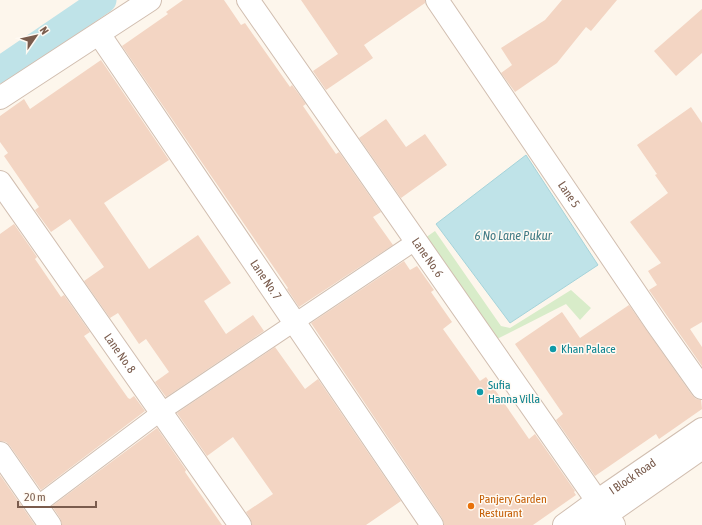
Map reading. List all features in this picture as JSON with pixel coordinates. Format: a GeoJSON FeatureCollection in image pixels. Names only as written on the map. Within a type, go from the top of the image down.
{"type":"FeatureCollection","features":[{"type":"Feature","properties":{"kind":"street"},"geometry":{"type":"LineString","coordinates":[[0,98],[150,0]]}},
{"type":"Feature","properties":{"kind":"street","name":"Lane No. 6"},"geometry":{"type":"LineString","coordinates":[[248,0],[416,241],[602,516]]}},
{"type":"Feature","properties":{"kind":"street","name":"Lane 5"},"geometry":{"type":"LineString","coordinates":[[436,0],[656,324],[702,388]]}},
{"type":"Feature","properties":{"kind":"street","name":"Lane No. 7"},"geometry":{"type":"LineString","coordinates":[[99,34],[432,525]]}},
{"type":"Feature","properties":{"kind":"street","name":"Lane No. 8"},"geometry":{"type":"LineString","coordinates":[[0,182],[240,525]]}},
{"type":"Feature","properties":{"kind":"street"},"geometry":{"type":"LineString","coordinates":[[36,506],[161,412],[416,241]]}},
{"type":"Feature","properties":{"kind":"street","name":"I Block Road"},"geometry":{"type":"LineString","coordinates":[[602,516],[702,429]]}},
{"type":"Feature","properties":{"kind":"street","name":"I Block Road"},"geometry":{"type":"LineString","coordinates":[[564,525],[602,516],[702,448]]}},
{"type":"Feature","properties":{"kind":"street"},"geometry":{"type":"LineString","coordinates":[[0,453],[50,525]]}},
{"type":"Feature","properties":{"kind":"green space"},"geometry":{"type":"Polygon","coordinates":[[[435,231],[501,326],[510,328],[571,290],[591,308],[580,320],[566,304],[497,339],[425,238],[435,231]]]}},
{"type":"Feature","properties":{"kind":"water","name":"6 No Lane Pukur"},"geometry":{"type":"Polygon","coordinates":[[[526,155],[598,265],[510,323],[436,224],[526,155]]]}},
{"type":"Feature","properties":{"kind":"building"},"geometry":{"type":"Polygon","coordinates":[[[183,0],[224,0],[241,25],[245,23],[290,87],[292,85],[306,104],[303,106],[336,154],[339,152],[381,212],[373,217],[393,245],[299,307],[287,289],[288,288],[122,46],[168,14],[166,12],[183,0]]]}},
{"type":"Feature","properties":{"kind":"building"},"geometry":{"type":"Polygon","coordinates":[[[301,0],[425,0],[425,3],[364,45],[373,58],[326,90],[313,71],[338,54],[301,0]]]}},
{"type":"Feature","properties":{"kind":"building"},"geometry":{"type":"Polygon","coordinates":[[[562,0],[617,0],[591,31],[586,27],[557,63],[515,92],[501,73],[512,65],[501,48],[545,20],[562,0]]]}},
{"type":"Feature","properties":{"kind":"building"},"geometry":{"type":"Polygon","coordinates":[[[702,9],[702,53],[676,76],[654,51],[702,9]]]}},
{"type":"Feature","properties":{"kind":"building"},"geometry":{"type":"Polygon","coordinates":[[[101,60],[169,160],[104,203],[149,269],[198,235],[231,283],[204,301],[226,334],[253,315],[264,331],[166,397],[155,382],[169,372],[146,339],[139,344],[118,313],[110,318],[84,281],[104,267],[70,219],[51,232],[35,210],[39,207],[4,156],[8,153],[0,142],[0,116],[24,99],[30,109],[101,60]]]}},
{"type":"Feature","properties":{"kind":"building"},"geometry":{"type":"Polygon","coordinates":[[[691,107],[702,123],[702,322],[690,329],[702,347],[702,366],[649,290],[657,285],[648,271],[661,263],[630,222],[668,193],[637,145],[691,107]]]}},
{"type":"Feature","properties":{"kind":"building"},"geometry":{"type":"Polygon","coordinates":[[[386,119],[406,147],[425,134],[447,165],[401,198],[359,138],[386,119]]]}},
{"type":"Feature","properties":{"kind":"building"},"geometry":{"type":"Polygon","coordinates":[[[14,224],[37,257],[35,259],[61,297],[64,295],[90,332],[84,336],[128,398],[130,399],[134,396],[145,411],[41,490],[10,446],[6,442],[0,441],[0,234],[14,224]]]}},
{"type":"Feature","properties":{"kind":"building"},"geometry":{"type":"Polygon","coordinates":[[[404,261],[410,270],[417,266],[434,290],[431,292],[452,322],[443,329],[480,381],[486,377],[529,439],[535,434],[575,491],[574,492],[576,495],[533,525],[444,525],[442,518],[311,323],[404,261]]]}},
{"type":"Feature","properties":{"kind":"building"},"geometry":{"type":"Polygon","coordinates":[[[629,305],[692,395],[696,399],[701,400],[702,409],[659,439],[656,434],[595,476],[556,420],[563,414],[515,344],[562,312],[580,338],[629,305]]]}},
{"type":"Feature","properties":{"kind":"building"},"geometry":{"type":"Polygon","coordinates":[[[275,347],[305,389],[318,379],[401,501],[366,525],[252,525],[246,512],[273,494],[233,437],[207,456],[177,413],[275,347]]]}},
{"type":"Feature","properties":{"kind":"building"},"geometry":{"type":"Polygon","coordinates":[[[157,428],[186,470],[185,472],[222,525],[62,525],[60,518],[52,506],[157,428]]]}},
{"type":"Feature","properties":{"kind":"building"},"geometry":{"type":"Polygon","coordinates":[[[0,475],[35,525],[0,525],[0,475]]]}},
{"type":"Feature","properties":{"kind":"waterway"},"geometry":{"type":"LineString","coordinates":[[0,70],[103,0]]}},
{"type":"Feature","properties":{"kind":"place","name":"Khan Palace"},"geometry":{"type":"Point","coordinates":[553,349]}},
{"type":"Feature","properties":{"kind":"place","name":"Sufia Hanna Villa"},"geometry":{"type":"Point","coordinates":[480,392]}},
{"type":"Feature","properties":{"kind":"place","name":"Panjery Garden Resturant"},"geometry":{"type":"Point","coordinates":[471,506]}}]}
